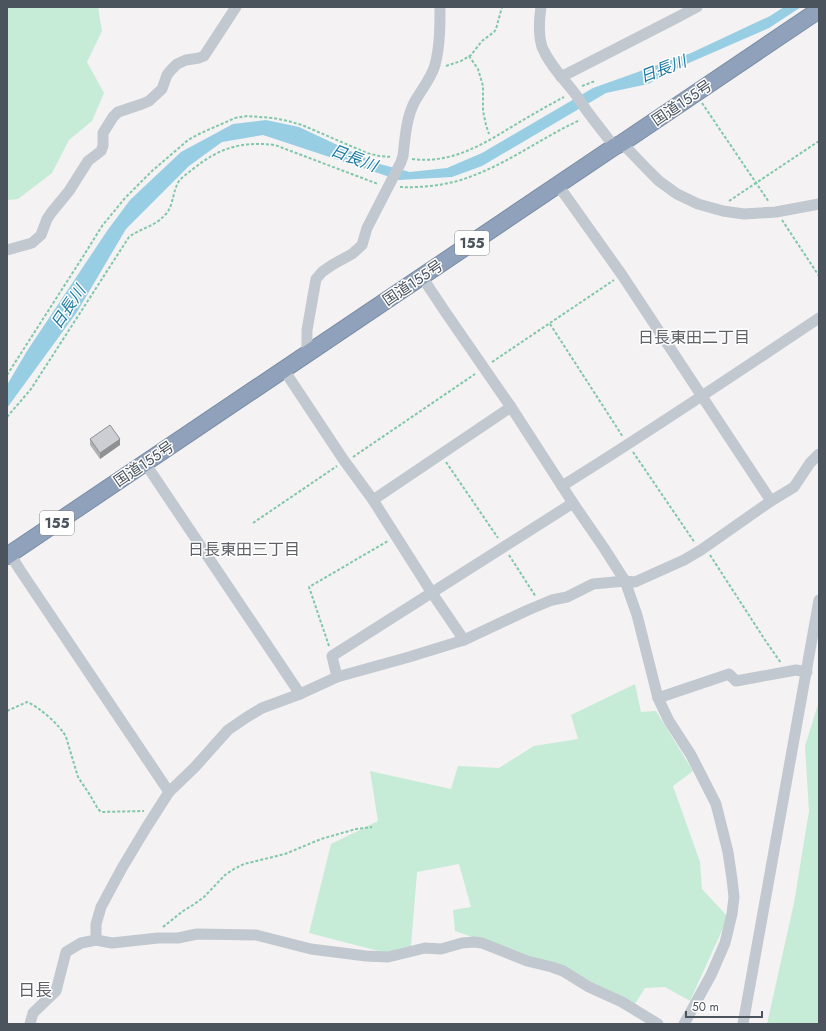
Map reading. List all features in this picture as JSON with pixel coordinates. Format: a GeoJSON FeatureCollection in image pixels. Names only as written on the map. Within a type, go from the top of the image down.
{"type":"FeatureCollection","features":[{"type":"Feature","properties":{"kind":"highway","name":"国道155号"},"geometry":{"type":"LineString","coordinates":[[9,555],[819,10]]}},
{"type":"Feature","properties":{"kind":"street"},"geometry":{"type":"LineString","coordinates":[[7,250],[32,243],[41,236],[47,219],[69,191],[88,161],[101,151],[103,146],[103,133],[113,117],[118,112],[149,101],[162,89],[167,75],[178,64],[186,60],[204,56],[236,7]]}},
{"type":"Feature","properties":{"kind":"street"},"geometry":{"type":"LineString","coordinates":[[307,355],[307,330],[316,279],[332,264],[352,254],[362,245],[367,228],[402,160],[409,117],[414,103],[427,83],[438,52],[440,7]]}},
{"type":"Feature","properties":{"kind":"street"},"geometry":{"type":"LineString","coordinates":[[541,7],[540,30],[542,46],[561,77],[608,138],[676,194],[698,204],[723,211],[744,214],[776,212],[819,204]]}},
{"type":"Feature","properties":{"kind":"street"},"geometry":{"type":"LineString","coordinates":[[561,77],[697,7]]}},
{"type":"Feature","properties":{"kind":"street"},"geometry":{"type":"LineString","coordinates":[[558,185],[615,265],[771,501]]}},
{"type":"Feature","properties":{"kind":"street"},"geometry":{"type":"LineString","coordinates":[[422,277],[511,407],[573,504],[625,581],[637,615],[658,698],[668,721],[691,755],[716,804],[728,852],[733,885],[734,896],[732,914],[725,943],[711,975],[684,1024]]}},
{"type":"Feature","properties":{"kind":"street"},"geometry":{"type":"LineString","coordinates":[[562,486],[702,396],[819,318]]}},
{"type":"Feature","properties":{"kind":"street"},"geometry":{"type":"LineString","coordinates":[[284,370],[344,461],[373,500],[432,593],[464,640]]}},
{"type":"Feature","properties":{"kind":"street"},"geometry":{"type":"LineString","coordinates":[[373,500],[511,407]]}},
{"type":"Feature","properties":{"kind":"street"},"geometry":{"type":"LineString","coordinates":[[96,940],[96,924],[101,907],[122,868],[168,792],[195,767],[228,730],[247,717],[262,708],[338,678],[464,640],[552,600],[567,597],[593,584],[625,581],[635,582],[684,560],[794,487],[810,463],[819,454]]}},
{"type":"Feature","properties":{"kind":"street"},"geometry":{"type":"LineString","coordinates":[[145,463],[300,694]]}},
{"type":"Feature","properties":{"kind":"street"},"geometry":{"type":"LineString","coordinates":[[338,678],[332,656],[573,504]]}},
{"type":"Feature","properties":{"kind":"street"},"geometry":{"type":"LineString","coordinates":[[9,555],[168,792]]}},
{"type":"Feature","properties":{"kind":"street"},"geometry":{"type":"LineString","coordinates":[[743,1024],[819,600]]}},
{"type":"Feature","properties":{"kind":"street"},"geometry":{"type":"LineString","coordinates":[[658,698],[729,674],[736,681],[796,670],[807,672]]}},
{"type":"Feature","properties":{"kind":"street"},"geometry":{"type":"LineString","coordinates":[[30,1024],[33,1013],[56,991],[66,952],[81,943],[96,940],[112,943],[158,938],[178,938],[197,934],[256,935],[311,949],[366,956],[388,957],[426,948],[441,949],[462,943],[482,943],[527,961],[552,966],[563,971],[589,987],[622,1002],[658,1024]]}},
{"type":"Feature","properties":{"kind":"path"},"geometry":{"type":"LineString","coordinates":[[434,66],[449,66],[471,55],[482,41],[496,29],[502,7]]}},
{"type":"Feature","properties":{"kind":"path"},"geometry":{"type":"LineString","coordinates":[[469,56],[478,69],[483,86],[483,111],[489,134]]}},
{"type":"Feature","properties":{"kind":"path"},"geometry":{"type":"LineString","coordinates":[[7,375],[102,226],[125,198],[152,171],[188,140],[199,134],[235,118],[247,116],[273,118],[302,125],[367,154],[402,160],[436,160],[448,158],[476,148],[574,93],[579,87],[595,81]]}},
{"type":"Feature","properties":{"kind":"path"},"geometry":{"type":"LineString","coordinates":[[696,94],[819,276]]}},
{"type":"Feature","properties":{"kind":"path"},"geometry":{"type":"LineString","coordinates":[[7,417],[31,389],[123,244],[135,232],[153,225],[166,214],[179,181],[200,163],[220,151],[247,144],[261,143],[275,145],[369,181],[402,188],[429,186],[452,183],[502,163],[588,113]]}},
{"type":"Feature","properties":{"kind":"path"},"geometry":{"type":"LineString","coordinates":[[723,211],[724,204],[819,141]]}},
{"type":"Feature","properties":{"kind":"path"},"geometry":{"type":"LineString","coordinates":[[441,455],[504,547],[541,605]]}},
{"type":"Feature","properties":{"kind":"path"},"geometry":{"type":"LineString","coordinates":[[253,523],[344,461]]}},
{"type":"Feature","properties":{"kind":"path"},"geometry":{"type":"LineString","coordinates":[[332,656],[309,587],[396,537]]}},
{"type":"Feature","properties":{"kind":"path"},"geometry":{"type":"LineString","coordinates":[[705,547],[787,672]]}},
{"type":"Feature","properties":{"kind":"path"},"geometry":{"type":"LineString","coordinates":[[7,711],[27,702],[41,711],[64,731],[78,777],[101,812],[144,811],[155,814]]}},
{"type":"Feature","properties":{"kind":"path"},"geometry":{"type":"LineString","coordinates":[[158,938],[159,932],[165,925],[183,910],[204,897],[225,875],[234,869],[244,864],[285,854],[321,839],[356,829],[372,827]]}},
{"type":"Feature","properties":{"kind":"green space"},"geometry":{"type":"Polygon","coordinates":[[[7,7],[98,7],[102,31],[87,62],[104,93],[92,121],[69,140],[52,173],[18,199],[7,200],[7,7]]]}},
{"type":"Feature","properties":{"kind":"green space"},"geometry":{"type":"Polygon","coordinates":[[[635,684],[641,712],[656,711],[693,771],[673,786],[700,862],[702,889],[728,917],[690,1001],[665,987],[645,988],[633,1007],[552,965],[455,931],[453,910],[471,907],[459,864],[417,872],[411,946],[386,953],[309,933],[331,844],[378,821],[370,771],[451,789],[458,766],[499,768],[534,746],[578,739],[571,715],[635,684]]]}},
{"type":"Feature","properties":{"kind":"green space"},"geometry":{"type":"Polygon","coordinates":[[[819,701],[819,1024],[767,1024],[794,903],[809,811],[805,746],[819,701]]]}},
{"type":"Feature","properties":{"kind":"water","name":"日長川"},"geometry":{"type":"Polygon","coordinates":[[[784,7],[801,7],[769,28],[682,66],[648,84],[606,93],[482,166],[452,177],[399,180],[263,135],[222,142],[189,166],[126,229],[77,312],[7,408],[7,385],[27,351],[107,231],[130,200],[181,152],[233,124],[266,120],[299,127],[376,163],[410,172],[447,168],[482,153],[593,88],[691,53],[770,16],[784,7]]]}},
{"type":"Feature","properties":{"kind":"building"},"geometry":{"type":"Polygon","coordinates":[[[110,425],[120,439],[100,453],[90,439],[110,425]]]}},
{"type":"Feature","properties":{"kind":"district","name":"日長東田二丁目"},"geometry":{"type":"Point","coordinates":[694,337]}},
{"type":"Feature","properties":{"kind":"district","name":"日長東田三丁目"},"geometry":{"type":"Point","coordinates":[244,549]}},
{"type":"Feature","properties":{"kind":"district","name":"日長"},"geometry":{"type":"Point","coordinates":[35,990]}}]}
